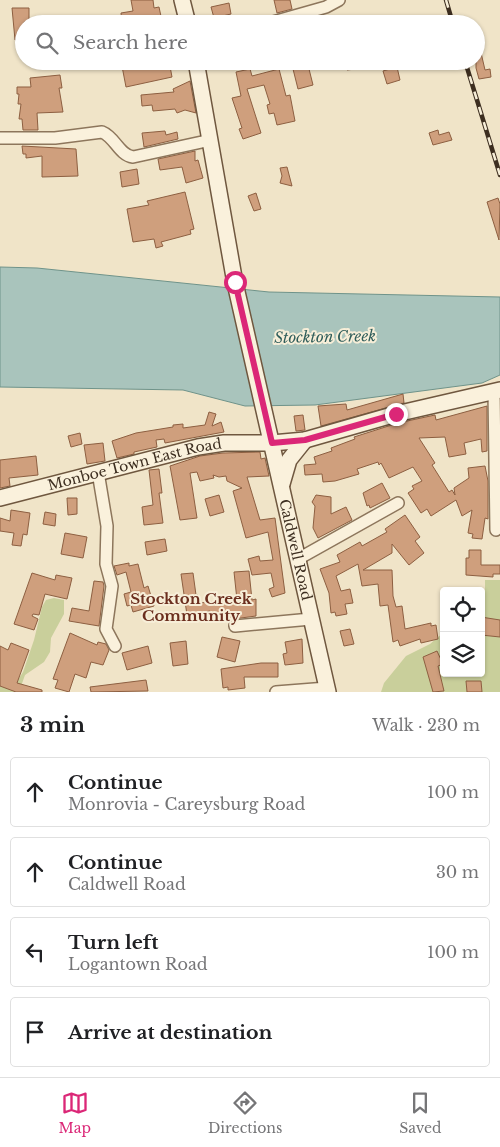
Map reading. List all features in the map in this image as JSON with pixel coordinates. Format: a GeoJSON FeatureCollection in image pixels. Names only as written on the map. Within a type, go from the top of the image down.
{"type":"FeatureCollection","features":[{"type":"Feature","properties":{"kind":"main road"},"geometry":{"type":"LineString","coordinates":[[182,0],[186,15]]}},
{"type":"Feature","properties":{"kind":"main road","name":"Caldwell Road"},"geometry":{"type":"LineString","coordinates":[[198,70],[235,282],[327,690]]}},
{"type":"Feature","properties":{"kind":"main road","name":"Monboe Town East Road"},"geometry":{"type":"LineString","coordinates":[[0,498],[216,444],[272,443],[305,440],[396,414],[497,390]]}},
{"type":"Feature","properties":{"kind":"main road"},"geometry":{"type":"LineString","coordinates":[[281,489],[287,465],[305,440]]}},
{"type":"Feature","properties":{"kind":"street"},"geometry":{"type":"LineString","coordinates":[[298,15],[326,7],[339,0]]}},
{"type":"Feature","properties":{"kind":"street"},"geometry":{"type":"LineString","coordinates":[[0,138],[49,138],[102,132],[110,136],[124,154],[133,157],[211,140]]}},
{"type":"Feature","properties":{"kind":"street"},"geometry":{"type":"LineString","coordinates":[[496,530],[497,390]]}},
{"type":"Feature","properties":{"kind":"street"},"geometry":{"type":"LineString","coordinates":[[98,472],[108,526],[106,564],[112,586],[106,629],[115,646]]}},
{"type":"Feature","properties":{"kind":"street"},"geometry":{"type":"LineString","coordinates":[[298,559],[398,503]]}},
{"type":"Feature","properties":{"kind":"street"},"geometry":{"type":"LineString","coordinates":[[235,626],[311,619]]}},
{"type":"Feature","properties":{"kind":"street"},"geometry":{"type":"LineString","coordinates":[[276,692],[327,690]]}},
{"type":"Feature","properties":{"kind":"green space"},"geometry":{"type":"Polygon","coordinates":[[[485,580],[500,580],[500,692],[381,692],[384,683],[406,656],[430,644],[440,635],[440,677],[485,677],[485,580]]]}},
{"type":"Feature","properties":{"kind":"green space"},"geometry":{"type":"Polygon","coordinates":[[[54,598],[64,600],[64,614],[51,638],[50,652],[44,662],[25,675],[19,692],[0,692],[0,682],[14,686],[23,672],[34,640],[42,607],[46,600],[54,598]]]}},
{"type":"Feature","properties":{"kind":"water","name":"Stockton Creek"},"geometry":{"type":"Polygon","coordinates":[[[0,267],[37,268],[269,292],[500,297],[500,375],[482,383],[315,405],[245,406],[183,390],[0,387],[0,267]]]}},
{"type":"Feature","properties":{"kind":"building"},"geometry":{"type":"Polygon","coordinates":[[[131,0],[153,0],[154,8],[159,7],[161,15],[121,15],[121,13],[133,11],[131,0]]]}},
{"type":"Feature","properties":{"kind":"building"},"geometry":{"type":"Polygon","coordinates":[[[274,0],[290,0],[292,9],[277,13],[274,0]]]}},
{"type":"Feature","properties":{"kind":"building"},"geometry":{"type":"Polygon","coordinates":[[[229,3],[231,14],[213,15],[211,7],[229,3]]]}},
{"type":"Feature","properties":{"kind":"building"},"geometry":{"type":"Polygon","coordinates":[[[12,8],[29,8],[29,15],[15,15],[15,40],[12,8]]]}},
{"type":"Feature","properties":{"kind":"building"},"geometry":{"type":"Polygon","coordinates":[[[490,69],[491,77],[479,79],[477,70],[490,69]]]}},
{"type":"Feature","properties":{"kind":"building"},"geometry":{"type":"Polygon","coordinates":[[[123,70],[171,70],[172,77],[126,87],[123,70]]]}},
{"type":"Feature","properties":{"kind":"building"},"geometry":{"type":"Polygon","coordinates":[[[250,70],[252,76],[279,70],[286,96],[290,95],[295,121],[277,125],[274,113],[269,114],[267,105],[270,104],[264,85],[247,89],[261,133],[243,139],[239,129],[242,128],[232,98],[241,96],[236,72],[250,70]]]}},
{"type":"Feature","properties":{"kind":"building"},"geometry":{"type":"Polygon","coordinates":[[[293,70],[309,70],[313,85],[298,89],[293,70]]]}},
{"type":"Feature","properties":{"kind":"building"},"geometry":{"type":"Polygon","coordinates":[[[398,70],[400,80],[387,84],[383,71],[398,70]]]}},
{"type":"Feature","properties":{"kind":"building"},"geometry":{"type":"Polygon","coordinates":[[[60,75],[62,88],[59,88],[63,112],[37,113],[38,130],[23,130],[22,119],[19,119],[21,104],[18,104],[19,94],[17,94],[17,87],[31,87],[30,78],[60,75]]]}},
{"type":"Feature","properties":{"kind":"building"},"geometry":{"type":"Polygon","coordinates":[[[190,81],[196,113],[185,110],[177,113],[175,109],[153,111],[152,105],[142,106],[141,95],[174,92],[173,89],[190,81]]]}},
{"type":"Feature","properties":{"kind":"building"},"geometry":{"type":"Polygon","coordinates":[[[438,130],[439,135],[449,132],[452,140],[433,145],[429,133],[438,130]]]}},
{"type":"Feature","properties":{"kind":"building"},"geometry":{"type":"Polygon","coordinates":[[[165,131],[166,135],[177,132],[178,139],[144,147],[142,133],[165,131]]]}},
{"type":"Feature","properties":{"kind":"building"},"geometry":{"type":"Polygon","coordinates":[[[22,146],[76,149],[78,176],[42,177],[42,156],[26,158],[26,154],[23,154],[22,146]]]}},
{"type":"Feature","properties":{"kind":"building"},"geometry":{"type":"Polygon","coordinates":[[[195,151],[195,161],[198,160],[203,178],[186,183],[182,167],[160,170],[158,159],[195,151]]]}},
{"type":"Feature","properties":{"kind":"building"},"geometry":{"type":"Polygon","coordinates":[[[287,167],[292,186],[280,183],[282,176],[280,168],[287,167]]]}},
{"type":"Feature","properties":{"kind":"building"},"geometry":{"type":"Polygon","coordinates":[[[137,169],[139,184],[122,187],[120,172],[137,169]]]}},
{"type":"Feature","properties":{"kind":"building"},"geometry":{"type":"Polygon","coordinates":[[[185,192],[194,229],[190,230],[191,234],[161,242],[163,246],[156,248],[154,239],[133,242],[127,209],[149,205],[147,201],[185,192]]]}},
{"type":"Feature","properties":{"kind":"building"},"geometry":{"type":"Polygon","coordinates":[[[256,193],[261,209],[254,211],[248,196],[256,193]]]}},
{"type":"Feature","properties":{"kind":"building"},"geometry":{"type":"Polygon","coordinates":[[[498,198],[500,204],[499,240],[487,202],[498,198]]]}},
{"type":"Feature","properties":{"kind":"building"},"geometry":{"type":"Polygon","coordinates":[[[403,394],[404,403],[321,426],[318,406],[346,404],[347,410],[403,394]]]}},
{"type":"Feature","properties":{"kind":"building"},"geometry":{"type":"Polygon","coordinates":[[[487,406],[487,451],[482,452],[481,439],[464,443],[466,454],[449,457],[445,437],[419,438],[435,463],[432,465],[449,492],[452,490],[455,495],[454,488],[469,478],[468,468],[485,466],[488,481],[488,519],[485,518],[482,539],[472,538],[473,534],[468,533],[472,510],[462,516],[456,500],[431,516],[427,509],[421,513],[408,493],[414,489],[412,486],[422,481],[413,467],[389,478],[381,463],[379,465],[378,462],[357,469],[359,474],[335,481],[323,482],[322,474],[305,475],[304,465],[316,464],[314,457],[332,451],[331,448],[355,439],[354,437],[398,423],[435,415],[436,420],[487,406]]]}},
{"type":"Feature","properties":{"kind":"building"},"geometry":{"type":"Polygon","coordinates":[[[209,412],[216,414],[212,426],[221,422],[224,432],[165,443],[164,439],[156,440],[157,447],[117,458],[112,441],[136,433],[173,427],[173,425],[183,424],[183,428],[205,425],[209,412]]]}},
{"type":"Feature","properties":{"kind":"building"},"geometry":{"type":"Polygon","coordinates":[[[303,415],[305,430],[296,431],[294,416],[303,415]]]}},
{"type":"Feature","properties":{"kind":"building"},"geometry":{"type":"Polygon","coordinates":[[[80,433],[82,444],[71,447],[68,436],[80,433]]]}},
{"type":"Feature","properties":{"kind":"building"},"geometry":{"type":"Polygon","coordinates":[[[103,443],[105,461],[87,464],[84,445],[103,443]]]}},
{"type":"Feature","properties":{"kind":"building"},"geometry":{"type":"Polygon","coordinates":[[[260,452],[261,459],[265,458],[269,476],[247,477],[260,520],[275,518],[285,593],[272,597],[269,589],[274,587],[271,573],[252,575],[248,559],[259,556],[260,561],[273,560],[268,532],[246,538],[233,491],[242,488],[227,481],[226,476],[219,477],[213,475],[214,478],[200,481],[197,472],[190,473],[197,518],[180,520],[170,466],[200,456],[260,452]]]}},
{"type":"Feature","properties":{"kind":"building"},"geometry":{"type":"Polygon","coordinates":[[[36,456],[38,475],[9,478],[10,486],[0,488],[0,460],[36,456]]]}},
{"type":"Feature","properties":{"kind":"building"},"geometry":{"type":"Polygon","coordinates":[[[159,469],[162,493],[159,493],[163,523],[144,525],[142,507],[153,505],[149,470],[159,469]]]}},
{"type":"Feature","properties":{"kind":"building"},"geometry":{"type":"Polygon","coordinates":[[[382,483],[390,498],[370,508],[369,505],[367,506],[363,493],[382,483]]]}},
{"type":"Feature","properties":{"kind":"building"},"geometry":{"type":"Polygon","coordinates":[[[219,495],[224,512],[210,516],[205,499],[219,495]]]}},
{"type":"Feature","properties":{"kind":"building"},"geometry":{"type":"Polygon","coordinates":[[[316,495],[331,497],[331,514],[346,507],[352,520],[318,538],[313,528],[315,506],[312,502],[316,495]]]}},
{"type":"Feature","properties":{"kind":"building"},"geometry":{"type":"Polygon","coordinates":[[[67,498],[77,498],[77,514],[68,515],[67,498]]]}},
{"type":"Feature","properties":{"kind":"building"},"geometry":{"type":"Polygon","coordinates":[[[11,510],[30,513],[27,535],[23,534],[21,546],[12,545],[14,533],[0,531],[0,518],[10,521],[11,510]]]}},
{"type":"Feature","properties":{"kind":"building"},"geometry":{"type":"Polygon","coordinates":[[[45,512],[56,514],[55,526],[43,524],[45,512]]]}},
{"type":"Feature","properties":{"kind":"building"},"geometry":{"type":"Polygon","coordinates":[[[405,515],[420,537],[415,541],[424,553],[409,565],[392,544],[392,553],[363,570],[392,570],[393,596],[396,607],[402,606],[405,629],[431,623],[431,626],[436,625],[438,639],[421,643],[420,639],[400,646],[398,640],[393,642],[388,605],[380,606],[378,584],[362,586],[358,564],[336,576],[341,591],[350,589],[353,603],[345,604],[347,614],[336,616],[335,612],[331,613],[329,593],[320,569],[340,562],[337,555],[360,542],[362,546],[387,532],[385,529],[405,515]]]}},
{"type":"Feature","properties":{"kind":"building"},"geometry":{"type":"Polygon","coordinates":[[[65,533],[87,537],[83,558],[61,554],[65,533]]]}},
{"type":"Feature","properties":{"kind":"building"},"geometry":{"type":"Polygon","coordinates":[[[165,539],[167,551],[147,555],[145,542],[165,539]]]}},
{"type":"Feature","properties":{"kind":"building"},"geometry":{"type":"Polygon","coordinates":[[[469,550],[481,550],[481,565],[500,565],[500,574],[493,574],[493,577],[466,575],[466,558],[469,558],[469,550]]]}},
{"type":"Feature","properties":{"kind":"building"},"geometry":{"type":"Polygon","coordinates":[[[129,563],[129,566],[138,564],[144,588],[148,586],[154,606],[133,612],[131,605],[127,606],[124,594],[131,592],[126,572],[117,575],[114,566],[129,563]]]}},
{"type":"Feature","properties":{"kind":"building"},"geometry":{"type":"Polygon","coordinates":[[[249,571],[252,600],[256,599],[256,616],[211,622],[210,611],[187,615],[181,574],[193,573],[199,603],[237,600],[234,572],[249,571]]]}},
{"type":"Feature","properties":{"kind":"building"},"geometry":{"type":"Polygon","coordinates":[[[32,573],[55,580],[56,575],[72,578],[67,599],[45,594],[39,615],[33,614],[32,616],[38,619],[34,630],[14,624],[32,573]]]}},
{"type":"Feature","properties":{"kind":"building"},"geometry":{"type":"Polygon","coordinates":[[[94,581],[103,582],[104,586],[99,626],[69,621],[72,608],[89,611],[94,581]]]}},
{"type":"Feature","properties":{"kind":"building"},"geometry":{"type":"Polygon","coordinates":[[[485,618],[500,620],[500,637],[485,635],[485,618]]]}},
{"type":"Feature","properties":{"kind":"building"},"geometry":{"type":"Polygon","coordinates":[[[350,629],[354,644],[344,646],[340,631],[350,629]]]}},
{"type":"Feature","properties":{"kind":"building"},"geometry":{"type":"Polygon","coordinates":[[[70,633],[97,645],[98,642],[106,644],[109,650],[103,665],[91,662],[86,678],[75,674],[69,692],[55,688],[58,680],[53,679],[70,633]]]}},
{"type":"Feature","properties":{"kind":"building"},"geometry":{"type":"Polygon","coordinates":[[[222,637],[240,641],[235,662],[217,657],[222,637]]]}},
{"type":"Feature","properties":{"kind":"building"},"geometry":{"type":"Polygon","coordinates":[[[302,639],[303,663],[285,665],[283,654],[287,653],[285,642],[302,639]]]}},
{"type":"Feature","properties":{"kind":"building"},"geometry":{"type":"Polygon","coordinates":[[[186,641],[188,664],[173,666],[170,643],[186,641]]]}},
{"type":"Feature","properties":{"kind":"building"},"geometry":{"type":"Polygon","coordinates":[[[11,643],[29,650],[17,683],[42,690],[42,692],[16,692],[0,686],[0,646],[8,650],[11,643]]]}},
{"type":"Feature","properties":{"kind":"building"},"geometry":{"type":"Polygon","coordinates":[[[148,646],[152,663],[127,670],[122,653],[148,646]]]}},
{"type":"Feature","properties":{"kind":"building"},"geometry":{"type":"Polygon","coordinates":[[[437,651],[440,658],[440,665],[438,666],[444,691],[433,692],[423,657],[437,651]]]}},
{"type":"Feature","properties":{"kind":"building"},"geometry":{"type":"Polygon","coordinates":[[[261,663],[278,663],[278,677],[244,677],[245,688],[228,690],[228,687],[223,688],[221,669],[261,663]]]}},
{"type":"Feature","properties":{"kind":"building"},"geometry":{"type":"Polygon","coordinates":[[[146,680],[148,691],[91,692],[90,687],[146,680]]]}},
{"type":"Feature","properties":{"kind":"building"},"geometry":{"type":"Polygon","coordinates":[[[466,681],[481,681],[482,692],[467,692],[466,681]]]}},
{"type":"Feature","properties":{"kind":"railway"},"geometry":{"type":"LineString","coordinates":[[446,0],[450,15]]}},
{"type":"Feature","properties":{"kind":"railway"},"geometry":{"type":"LineString","coordinates":[[468,70],[500,175]]}},
{"type":"Feature","properties":{"kind":"district","name":"Stockton Creek Community"},"geometry":{"type":"Point","coordinates":[191,608]}},
{"type":"Feature","properties":{"kind":"route"},"geometry":{"type":"LineString","coordinates":[[235,282],[262,408],[272,443],[305,440],[396,414]]}}]}
